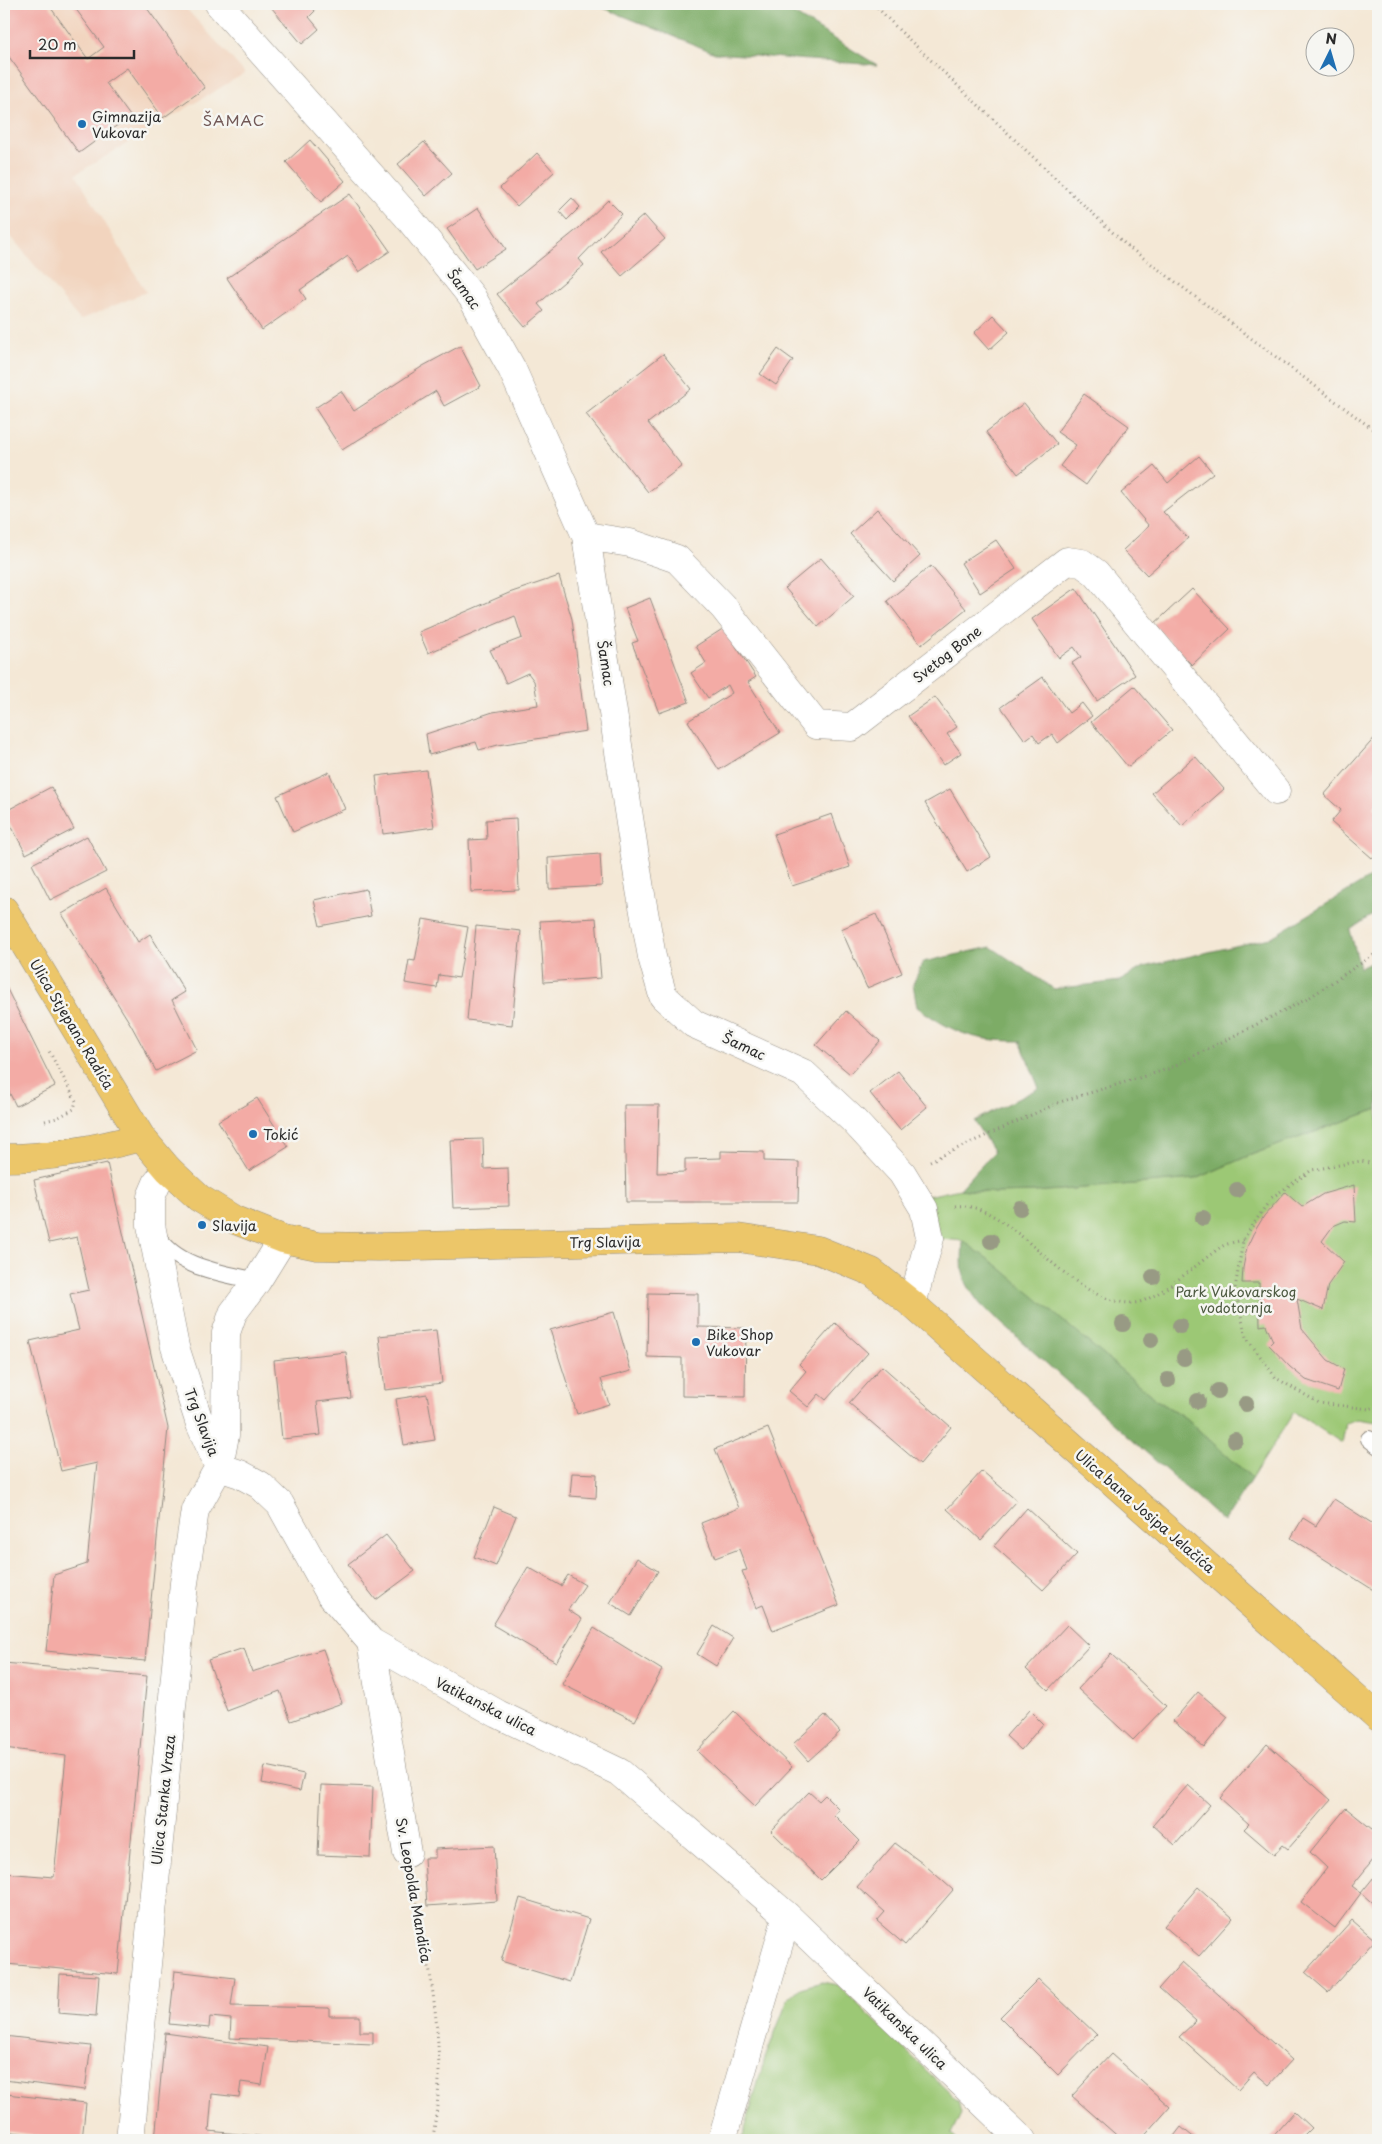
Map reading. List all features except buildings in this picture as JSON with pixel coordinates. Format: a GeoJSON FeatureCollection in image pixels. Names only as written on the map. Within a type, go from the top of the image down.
{"type":"FeatureCollection","features":[{"type":"Feature","properties":{"kind":"main road","name":"Ulica Stjepana Radića"},"geometry":{"type":"LineString","coordinates":[[4,910],[141,1137]]}},
{"type":"Feature","properties":{"kind":"main road"},"geometry":{"type":"LineString","coordinates":[[4,1158],[19,1158],[104,1147],[141,1137]]}},
{"type":"Feature","properties":{"kind":"main road","name":"Trg Slavija"},"geometry":{"type":"LineString","coordinates":[[141,1137],[168,1169],[199,1198],[235,1220],[283,1239],[317,1246],[378,1247],[738,1238],[818,1250],[872,1272],[912,1304]]}},
{"type":"Feature","properties":{"kind":"main road","name":"Ulica bana Josipa Jelačića"},"geometry":{"type":"LineString","coordinates":[[912,1304],[1378,1717]]}},
{"type":"Feature","properties":{"kind":"street","name":"Šamac"},"geometry":{"type":"LineString","coordinates":[[220,4],[407,216],[472,297],[512,370],[586,536],[640,889],[652,957],[663,996],[694,1024],[803,1073],[853,1120],[902,1173],[924,1209],[930,1238],[912,1304]]}},
{"type":"Feature","properties":{"kind":"street","name":"Svetog Bone"},"geometry":{"type":"LineString","coordinates":[[586,536],[630,543],[677,559],[724,608],[816,725],[852,727],[1067,562],[1082,563],[1096,573],[1276,791]]}},
{"type":"Feature","properties":{"kind":"street","name":"Trg Slavija"},"geometry":{"type":"LineString","coordinates":[[168,1169],[157,1183],[151,1197],[151,1225],[175,1347],[200,1424],[219,1467]]}},
{"type":"Feature","properties":{"kind":"street","name":"Trg Slavija"},"geometry":{"type":"LineString","coordinates":[[219,1467],[225,1435],[226,1334],[232,1313],[257,1281],[283,1239]]}},
{"type":"Feature","properties":{"kind":"street","name":"Vatikanska ulica"},"geometry":{"type":"LineString","coordinates":[[219,1467],[240,1474],[260,1484],[280,1504],[330,1594],[371,1642],[498,1714],[619,1772],[787,1916],[1022,2140]]}},
{"type":"Feature","properties":{"kind":"street","name":"Ulica Stanka Vraza"},"geometry":{"type":"LineString","coordinates":[[130,2140],[184,1583],[195,1510],[219,1467]]}},
{"type":"Feature","properties":{"kind":"street","name":"Sv. Leopolda Mandića"},"geometry":{"type":"LineString","coordinates":[[371,1642],[407,1853]]}},
{"type":"Feature","properties":{"kind":"street"},"geometry":{"type":"LineString","coordinates":[[722,2140],[787,1916]]}},
{"type":"Feature","properties":{"kind":"lane"},"geometry":{"type":"LineString","coordinates":[[151,1225],[162,1244],[172,1253],[203,1269],[257,1281]]}},
{"type":"Feature","properties":{"kind":"path"},"geometry":{"type":"LineString","coordinates":[[874,4],[899,30],[1126,245],[1272,356],[1378,433]]}},
{"type":"Feature","properties":{"kind":"path"},"geometry":{"type":"LineString","coordinates":[[902,1173],[1060,1102],[1168,1069],[1307,999],[1378,952]]}},
{"type":"Feature","properties":{"kind":"path"},"geometry":{"type":"LineString","coordinates":[[1378,1165],[1361,1161],[1312,1170],[1270,1198],[1243,1240],[1235,1289],[1246,1337],[1276,1378],[1319,1403],[1369,1409],[1378,1406]]}},
{"type":"Feature","properties":{"kind":"path"},"geometry":{"type":"LineString","coordinates":[[963,1205],[987,1213],[1017,1233],[1078,1284],[1104,1298],[1133,1304],[1153,1296],[1223,1245],[1243,1240]]}},
{"type":"Feature","properties":{"kind":"path","name":"Sv. Leopolda Mandića"},"geometry":{"type":"LineString","coordinates":[[407,1853],[426,1946],[436,2017],[439,2076],[433,2140]]}},
{"type":"Feature","properties":{"kind":"shaded area","name":"Gimnazija Vukovar"},"geometry":{"type":"Polygon","coordinates":[[[4,4],[182,4],[245,73],[76,174],[146,292],[80,320],[4,228],[4,4]]]}},
{"type":"Feature","properties":{"kind":"green space"},"geometry":{"type":"Polygon","coordinates":[[[594,4],[778,4],[877,65],[715,53],[594,4]]]}},
{"type":"Feature","properties":{"kind":"green space"},"geometry":{"type":"Polygon","coordinates":[[[1378,873],[1378,911],[1350,930],[1360,968],[1378,959],[1378,1109],[1248,1156],[1195,1179],[1034,1192],[995,1193],[960,1189],[994,1152],[974,1121],[1039,1088],[1020,1041],[1004,1041],[966,1034],[943,1024],[917,1007],[913,984],[923,962],[991,947],[1054,989],[1120,981],[1143,967],[1270,938],[1378,873]]]}},
{"type":"Feature","properties":{"kind":"green space","name":"Park Vukovarskog vodotornja"},"geometry":{"type":"Polygon","coordinates":[[[1378,1109],[1378,1422],[1357,1419],[1346,1423],[1342,1443],[1294,1412],[1252,1478],[1184,1417],[1158,1401],[963,1241],[930,1238],[918,1198],[960,1189],[995,1193],[1034,1192],[1195,1179],[1248,1156],[1378,1109]]]}},
{"type":"Feature","properties":{"kind":"green space"},"geometry":{"type":"Polygon","coordinates":[[[963,1241],[998,1266],[1158,1401],[1184,1417],[1252,1478],[1224,1522],[981,1305],[969,1289],[964,1275],[962,1261],[963,1241]]]}},
{"type":"Feature","properties":{"kind":"green space"},"geometry":{"type":"Polygon","coordinates":[[[822,1982],[838,1985],[958,2101],[961,2113],[951,2134],[957,2140],[742,2140],[764,2061],[788,1999],[800,1988],[822,1982]]]}},
{"type":"Feature","properties":{"kind":"place","name":"Gimnazija Vukovar"},"geometry":{"type":"Point","coordinates":[82,124]}},
{"type":"Feature","properties":{"kind":"place","name":"Tokić"},"geometry":{"type":"Point","coordinates":[253,1134]}},
{"type":"Feature","properties":{"kind":"place","name":"Slavija"},"geometry":{"type":"Point","coordinates":[202,1225]}},
{"type":"Feature","properties":{"kind":"place","name":"Bike Shop Vukovar"},"geometry":{"type":"Point","coordinates":[696,1342]}},
{"type":"Feature","properties":{"kind":"district","name":"ŠAMAC"},"geometry":{"type":"Point","coordinates":[234,119]}}]}
